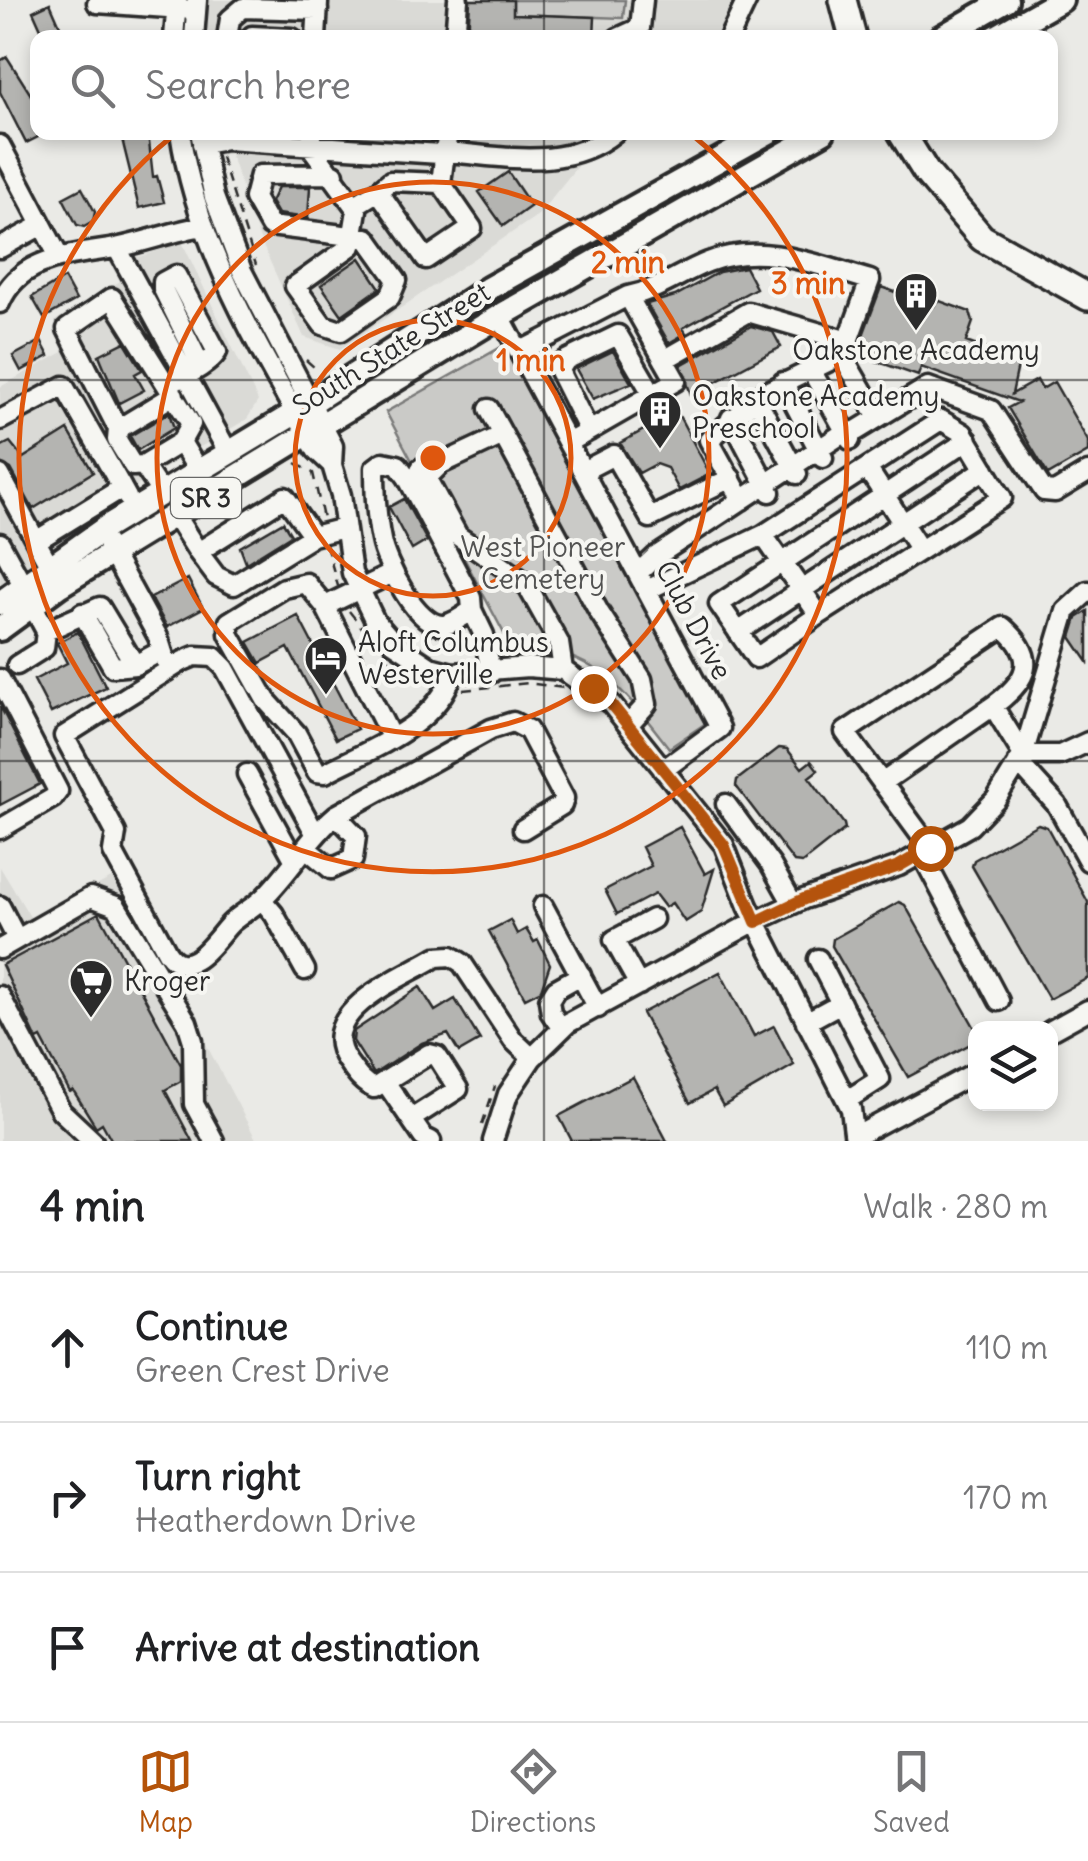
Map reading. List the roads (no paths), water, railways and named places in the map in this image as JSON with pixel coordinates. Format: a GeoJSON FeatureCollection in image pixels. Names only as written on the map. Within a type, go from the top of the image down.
{"type":"FeatureCollection","features":[{"type":"Feature","properties":{"kind":"highway"},"geometry":{"type":"LineString","coordinates":[[906,140],[982,238],[1088,297]]}},
{"type":"Feature","properties":{"kind":"highway"},"geometry":{"type":"LineString","coordinates":[[917,140],[938,185]]}},
{"type":"Feature","properties":{"kind":"main road"},"geometry":{"type":"LineString","coordinates":[[954,30],[1006,0]]}},
{"type":"Feature","properties":{"kind":"main road"},"geometry":{"type":"LineString","coordinates":[[1008,30],[1061,0]]}},
{"type":"Feature","properties":{"kind":"main road","name":"South State Street"},"geometry":{"type":"LineString","coordinates":[[103,545],[135,510],[304,408],[489,288],[756,140]]}},
{"type":"Feature","properties":{"kind":"main road","name":"South State Street"},"geometry":{"type":"LineString","coordinates":[[12,607],[103,545],[176,516],[500,316],[808,140]]}},
{"type":"Feature","properties":{"kind":"main road"},"geometry":{"type":"LineString","coordinates":[[103,545],[139,522],[168,491]]}},
{"type":"Feature","properties":{"kind":"main road"},"geometry":{"type":"LineString","coordinates":[[12,607],[55,576]]}},
{"type":"Feature","properties":{"kind":"street"},"geometry":{"type":"LineString","coordinates":[[456,30],[458,0]]}},
{"type":"Feature","properties":{"kind":"street"},"geometry":{"type":"LineString","coordinates":[[640,30],[643,0]]}},
{"type":"Feature","properties":{"kind":"street"},"geometry":{"type":"LineString","coordinates":[[732,30],[741,1]]}},
{"type":"Feature","properties":{"kind":"street"},"geometry":{"type":"LineString","coordinates":[[97,3],[196,5],[194,30]]}},
{"type":"Feature","properties":{"kind":"street"},"geometry":{"type":"LineString","coordinates":[[174,30],[176,4]]}},
{"type":"Feature","properties":{"kind":"street"},"geometry":{"type":"LineString","coordinates":[[228,30],[230,19],[243,8],[318,5],[316,30]]}},
{"type":"Feature","properties":{"kind":"street"},"geometry":{"type":"LineString","coordinates":[[182,140],[203,226],[224,280],[304,408],[332,465],[342,496],[342,599],[391,737]]}},
{"type":"Feature","properties":{"kind":"street"},"geometry":{"type":"LineString","coordinates":[[201,140],[214,196],[237,259],[304,408]]}},
{"type":"Feature","properties":{"kind":"street"},"geometry":{"type":"LineString","coordinates":[[226,140],[312,140],[562,159],[593,140]]}},
{"type":"Feature","properties":{"kind":"street"},"geometry":{"type":"LineString","coordinates":[[312,140],[334,174],[354,206],[353,234],[351,246],[295,286],[323,325],[341,331],[390,296],[397,280],[367,238],[353,234],[270,226],[254,198],[260,174],[334,174]]}},
{"type":"Feature","properties":{"kind":"street"},"geometry":{"type":"LineString","coordinates":[[378,191],[426,259],[472,228],[441,183],[447,140]]}},
{"type":"Feature","properties":{"kind":"street"},"geometry":{"type":"LineString","coordinates":[[0,145],[58,255]]}},
{"type":"Feature","properties":{"kind":"street"},"geometry":{"type":"LineString","coordinates":[[354,206],[390,181],[441,183]]}},
{"type":"Feature","properties":{"kind":"street"},"geometry":{"type":"LineString","coordinates":[[0,248],[42,225]]}},
{"type":"Feature","properties":{"kind":"street"},"geometry":{"type":"LineString","coordinates":[[0,303],[10,288],[58,255],[118,248],[203,226]]}},
{"type":"Feature","properties":{"kind":"street"},"geometry":{"type":"LineString","coordinates":[[118,248],[148,303],[194,370],[229,454]]}},
{"type":"Feature","properties":{"kind":"street"},"geometry":{"type":"LineString","coordinates":[[520,352],[628,296],[660,289],[710,262],[768,251],[870,280],[848,341],[748,312],[664,360]]}},
{"type":"Feature","properties":{"kind":"street"},"geometry":{"type":"LineString","coordinates":[[568,443],[676,382],[628,296]]}},
{"type":"Feature","properties":{"kind":"street"},"geometry":{"type":"LineString","coordinates":[[112,298],[126,314],[171,390],[191,424],[181,442],[144,466],[133,466],[117,440],[118,430],[68,327],[112,298]]}},
{"type":"Feature","properties":{"kind":"street"},"geometry":{"type":"LineString","coordinates":[[126,314],[148,303]]}},
{"type":"Feature","properties":{"kind":"street","name":"Club Drive"},"geometry":{"type":"LineString","coordinates":[[500,316],[583,470],[644,568],[647,590],[720,728],[663,770]]}},
{"type":"Feature","properties":{"kind":"street"},"geometry":{"type":"LineString","coordinates":[[589,431],[560,372],[566,360],[618,335],[653,395]]}},
{"type":"Feature","properties":{"kind":"street"},"geometry":{"type":"LineString","coordinates":[[742,500],[710,440],[756,398],[842,355],[878,417]]}},
{"type":"Feature","properties":{"kind":"street"},"geometry":{"type":"LineString","coordinates":[[810,368],[850,435]]}},
{"type":"Feature","properties":{"kind":"street"},"geometry":{"type":"LineString","coordinates":[[118,430],[194,370]]}},
{"type":"Feature","properties":{"kind":"street"},"geometry":{"type":"LineString","coordinates":[[783,382],[821,454]]}},
{"type":"Feature","properties":{"kind":"street"},"geometry":{"type":"LineString","coordinates":[[0,420],[64,386],[135,510]]}},
{"type":"Feature","properties":{"kind":"street"},"geometry":{"type":"LineString","coordinates":[[644,568],[660,564],[768,488],[928,387],[991,410],[1044,491],[1055,492],[1088,472]]}},
{"type":"Feature","properties":{"kind":"street"},"geometry":{"type":"LineString","coordinates":[[756,398],[796,471]]}},
{"type":"Feature","properties":{"kind":"street"},"geometry":{"type":"LineString","coordinates":[[489,410],[599,612],[642,679],[646,704],[628,725]]}},
{"type":"Feature","properties":{"kind":"street"},"geometry":{"type":"LineString","coordinates":[[731,418],[768,488]]}},
{"type":"Feature","properties":{"kind":"street"},"geometry":{"type":"LineString","coordinates":[[647,590],[764,535],[941,420],[968,440],[1002,498],[756,658],[720,604],[968,440]]}},
{"type":"Feature","properties":{"kind":"street"},"geometry":{"type":"LineString","coordinates":[[503,436],[423,474],[458,536],[525,582],[559,643],[564,679]]}},
{"type":"Feature","properties":{"kind":"street"},"geometry":{"type":"LineString","coordinates":[[181,442],[199,472]]}},
{"type":"Feature","properties":{"kind":"street"},"geometry":{"type":"LineString","coordinates":[[583,470],[614,455],[650,518],[730,478]]}},
{"type":"Feature","properties":{"kind":"street"},"geometry":{"type":"LineString","coordinates":[[472,610],[442,626],[430,622],[418,612],[393,574],[381,542],[375,489],[375,468],[383,462],[398,465],[407,477],[470,598],[484,634],[491,672]]}},
{"type":"Feature","properties":{"kind":"street"},"geometry":{"type":"LineString","coordinates":[[144,466],[168,491]]}},
{"type":"Feature","properties":{"kind":"street"},"geometry":{"type":"LineString","coordinates":[[866,468],[920,550]]}},
{"type":"Feature","properties":{"kind":"street"},"geometry":{"type":"LineString","coordinates":[[738,632],[985,469]]}},
{"type":"Feature","properties":{"kind":"street"},"geometry":{"type":"LineString","coordinates":[[0,475],[55,576]]}},
{"type":"Feature","properties":{"kind":"street"},"geometry":{"type":"LineString","coordinates":[[36,541],[122,488]]}},
{"type":"Feature","properties":{"kind":"street"},"geometry":{"type":"LineString","coordinates":[[644,568],[742,500],[768,488]]}},
{"type":"Feature","properties":{"kind":"street"},"geometry":{"type":"LineString","coordinates":[[198,552],[285,498],[319,534]]}},
{"type":"Feature","properties":{"kind":"street"},"geometry":{"type":"LineString","coordinates":[[176,516],[216,576],[234,584],[319,534],[344,528]]}},
{"type":"Feature","properties":{"kind":"street"},"geometry":{"type":"LineString","coordinates":[[764,535],[819,615]]}},
{"type":"Feature","properties":{"kind":"street"},"geometry":{"type":"LineString","coordinates":[[0,543],[12,607],[46,630]]}},
{"type":"Feature","properties":{"kind":"street"},"geometry":{"type":"LineString","coordinates":[[103,545],[148,642],[161,651],[170,668]]}},
{"type":"Feature","properties":{"kind":"street"},"geometry":{"type":"LineString","coordinates":[[342,599],[393,574]]}},
{"type":"Feature","properties":{"kind":"street"},"geometry":{"type":"LineString","coordinates":[[451,680],[437,708],[324,774],[317,772],[296,733],[266,700],[229,634],[229,622],[284,588],[306,583],[342,599],[394,643],[451,680],[528,667],[593,688],[628,725],[724,845],[756,922],[847,1100],[855,1139],[968,1076]]}},
{"type":"Feature","properties":{"kind":"street"},"geometry":{"type":"LineString","coordinates":[[487,1133],[532,1058],[562,1029],[756,922],[926,851],[970,826],[996,799],[1021,759],[1066,612],[1088,591]]}},
{"type":"Feature","properties":{"kind":"street"},"geometry":{"type":"LineString","coordinates":[[46,630],[96,607],[104,610],[134,665],[161,651]]}},
{"type":"Feature","properties":{"kind":"street"},"geometry":{"type":"LineString","coordinates":[[882,782],[1022,683],[1024,657],[1003,627],[844,732],[926,851],[999,1002]]}},
{"type":"Feature","properties":{"kind":"street"},"geometry":{"type":"LineString","coordinates":[[17,665],[44,648],[46,630]]}},
{"type":"Feature","properties":{"kind":"street"},"geometry":{"type":"LineString","coordinates":[[306,848],[220,661],[195,656],[170,668],[64,736],[116,833],[113,852],[166,952],[176,961],[186,962],[209,951],[229,924],[262,900],[336,815],[513,722],[528,730],[564,798],[562,805],[523,829]]}},
{"type":"Feature","properties":{"kind":"street"},"geometry":{"type":"LineString","coordinates":[[0,680],[58,791],[54,798],[0,829]]}},
{"type":"Feature","properties":{"kind":"street"},"geometry":{"type":"LineString","coordinates":[[993,706],[1021,759],[1057,806],[1088,861]]}},
{"type":"Feature","properties":{"kind":"street"},"geometry":{"type":"LineString","coordinates":[[1021,759],[1060,755],[1088,742]]}},
{"type":"Feature","properties":{"kind":"street"},"geometry":{"type":"LineString","coordinates":[[247,774],[306,848],[331,869],[353,859],[356,836],[336,815]]}},
{"type":"Feature","properties":{"kind":"street"},"geometry":{"type":"LineString","coordinates":[[726,804],[771,865],[793,904]]}},
{"type":"Feature","properties":{"kind":"street"},"geometry":{"type":"LineString","coordinates":[[0,906],[8,944],[91,897],[116,906],[187,1022],[193,1040],[194,1104],[214,1141]]}},
{"type":"Feature","properties":{"kind":"street"},"geometry":{"type":"LineString","coordinates":[[262,900],[274,914],[304,970]]}},
{"type":"Feature","properties":{"kind":"street"},"geometry":{"type":"LineString","coordinates":[[543,906],[598,1008]]}},
{"type":"Feature","properties":{"kind":"street"},"geometry":{"type":"LineString","coordinates":[[640,985],[614,940],[653,919]]}},
{"type":"Feature","properties":{"kind":"street"},"geometry":{"type":"LineString","coordinates":[[411,1119],[458,1090],[437,1056],[429,1054],[374,1088],[363,1084],[340,1051],[342,1022],[346,1012],[436,957],[451,956],[462,963],[512,1040],[532,1058]]}},
{"type":"Feature","properties":{"kind":"street"},"geometry":{"type":"LineString","coordinates":[[818,959],[880,1079],[847,1100]]}},
{"type":"Feature","properties":{"kind":"street"},"geometry":{"type":"LineString","coordinates":[[562,1029],[551,1014],[550,1000],[556,989],[581,975]]}},
{"type":"Feature","properties":{"kind":"street"},"geometry":{"type":"LineString","coordinates":[[0,996],[61,1111],[93,1141]]}},
{"type":"Feature","properties":{"kind":"street"},"geometry":{"type":"LineString","coordinates":[[806,1022],[841,1004]]}},
{"type":"Feature","properties":{"kind":"street"},"geometry":{"type":"LineString","coordinates":[[1058,1026],[1088,1010]]}},
{"type":"Feature","properties":{"kind":"street"},"geometry":{"type":"LineString","coordinates":[[386,1083],[430,1141]]}},
{"type":"Feature","properties":{"kind":"place","name":"Oakstone Academy"},"geometry":{"type":"Point","coordinates":[916,332]}},
{"type":"Feature","properties":{"kind":"place","name":"Oakstone Academy Preschool"},"geometry":{"type":"Point","coordinates":[660,450]}},
{"type":"Feature","properties":{"kind":"place","name":"Aloft Columbus Westerville"},"geometry":{"type":"Point","coordinates":[326,696]}},
{"type":"Feature","properties":{"kind":"place","name":"Kroger"},"geometry":{"type":"Point","coordinates":[91,1019]}},
{"type":"Feature","properties":{"kind":"park label","name":"West Pioneer Cemetery"},"geometry":{"type":"Point","coordinates":[543,563]}}]}
